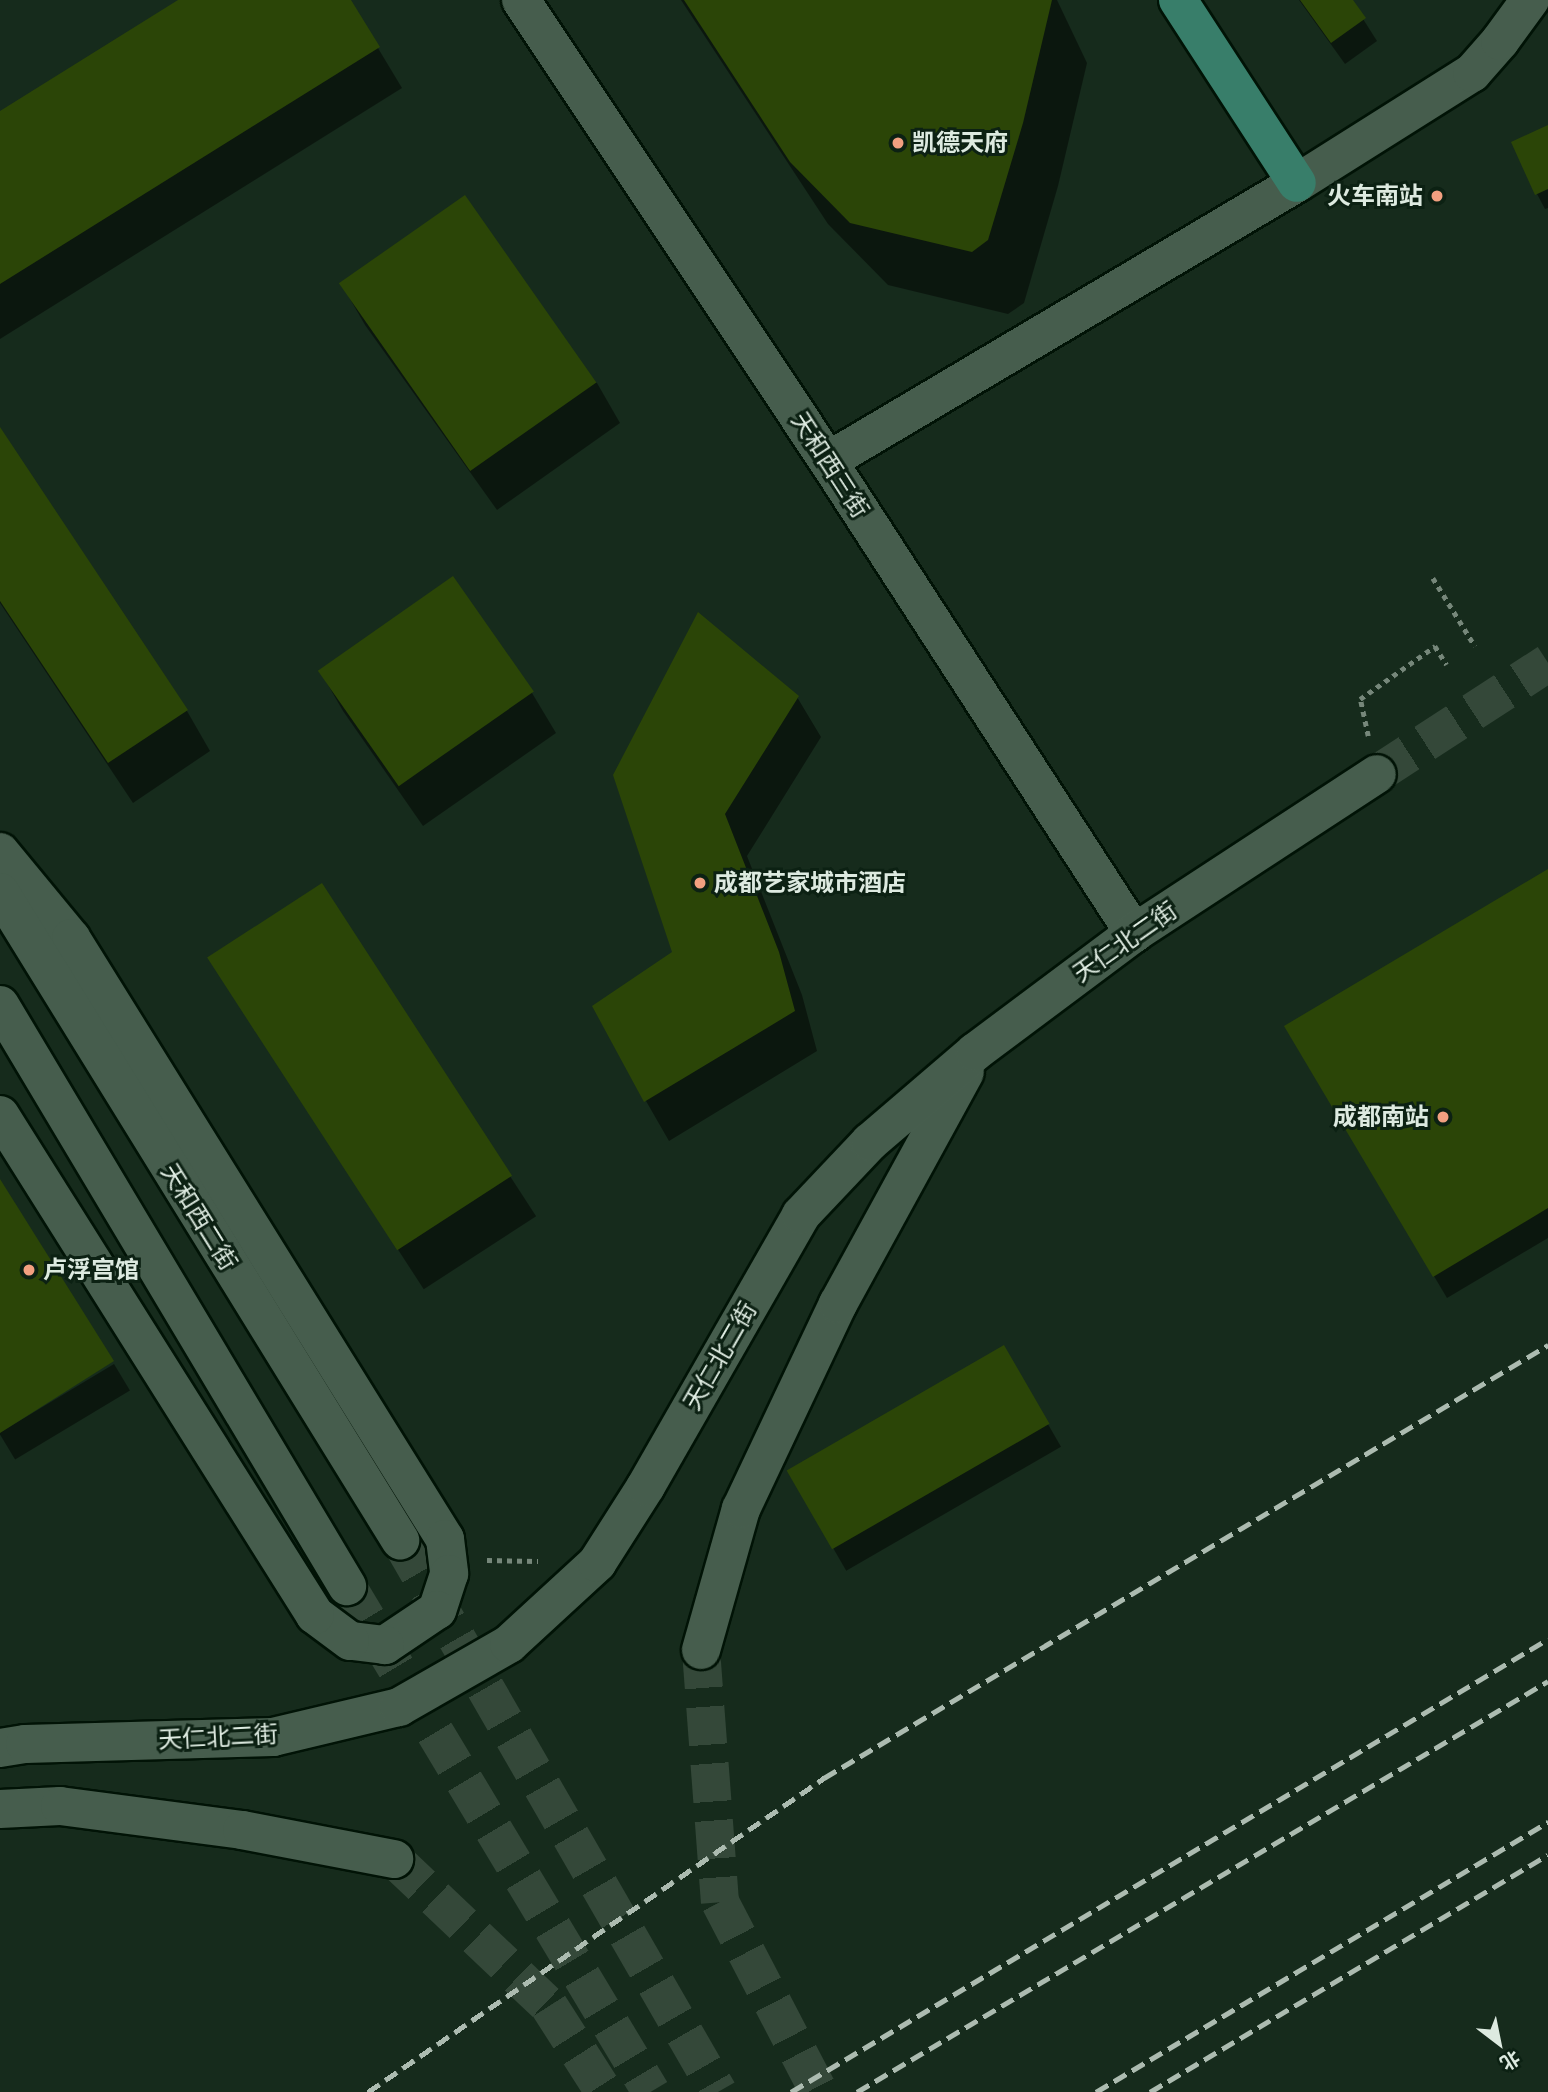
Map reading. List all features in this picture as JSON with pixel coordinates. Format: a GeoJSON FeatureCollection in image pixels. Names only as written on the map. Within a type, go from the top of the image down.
{"type":"FeatureCollection","features":[{"type":"Feature","properties":{"kind":"main road"},"geometry":{"type":"LineString","coordinates":[[1178,0],[1297,183]]}},
{"type":"Feature","properties":{"kind":"street","name":"天和西三街"},"geometry":{"type":"LineString","coordinates":[[521,0],[828,461],[1134,933]]}},
{"type":"Feature","properties":{"kind":"street"},"geometry":{"type":"LineString","coordinates":[[828,461],[1297,183],[1472,73],[1530,0]]}},
{"type":"Feature","properties":{"kind":"street","name":"天仁北二街"},"geometry":{"type":"LineString","coordinates":[[0,1748],[25,1744],[273,1737],[399,1707],[509,1644],[597,1563],[646,1486],[801,1215],[870,1142],[975,1052],[1134,933],[1377,774]]}},
{"type":"Feature","properties":{"kind":"street"},"geometry":{"type":"LineString","coordinates":[[0,852],[71,938],[445,1539],[449,1574],[437,1610],[385,1645],[350,1641],[315,1615],[0,1115]]}},
{"type":"Feature","properties":{"kind":"street","name":"天和西二街"},"geometry":{"type":"LineString","coordinates":[[0,892],[400,1540]]}},
{"type":"Feature","properties":{"kind":"street"},"geometry":{"type":"LineString","coordinates":[[0,1005],[347,1586]]}},
{"type":"Feature","properties":{"kind":"street"},"geometry":{"type":"LineString","coordinates":[[701,1650],[741,1509],[838,1304],[975,1052]]}},
{"type":"Feature","properties":{"kind":"street"},"geometry":{"type":"LineString","coordinates":[[0,1809],[60,1806],[242,1830],[394,1859]]}},
{"type":"Feature","properties":{"kind":"path"},"geometry":{"type":"LineString","coordinates":[[1433,578],[1475,646]]}},
{"type":"Feature","properties":{"kind":"path"},"geometry":{"type":"LineString","coordinates":[[1377,774],[1360,699],[1435,646],[1447,664]]}},
{"type":"Feature","properties":{"kind":"path"},"geometry":{"type":"LineString","coordinates":[[448,1558],[597,1563]]}},
{"type":"Feature","properties":{"kind":"building"},"geometry":{"type":"Polygon","coordinates":[[[178,0],[351,0],[380,47],[0,284],[0,111],[178,0]]]}},
{"type":"Feature","properties":{"kind":"building","name":"凯德天府"},"geometry":{"type":"Polygon","coordinates":[[[684,0],[1052,0],[1023,123],[988,240],[972,252],[850,223],[790,162],[684,0]]]}},
{"type":"Feature","properties":{"kind":"building"},"geometry":{"type":"Polygon","coordinates":[[[1300,0],[1353,0],[1366,18],[1331,43],[1300,0]]]}},
{"type":"Feature","properties":{"kind":"building"},"geometry":{"type":"Polygon","coordinates":[[[1548,125],[1548,189],[1535,195],[1511,142],[1548,125]]]}},
{"type":"Feature","properties":{"kind":"building"},"geometry":{"type":"Polygon","coordinates":[[[465,195],[596,383],[470,471],[339,283],[465,195]]]}},
{"type":"Feature","properties":{"kind":"building"},"geometry":{"type":"Polygon","coordinates":[[[0,427],[188,710],[108,763],[0,601],[0,427]]]}},
{"type":"Feature","properties":{"kind":"building"},"geometry":{"type":"Polygon","coordinates":[[[453,576],[534,692],[399,786],[318,671],[453,576]]]}},
{"type":"Feature","properties":{"kind":"building","name":"成都艺家城市酒店"},"geometry":{"type":"Polygon","coordinates":[[[698,612],[799,696],[725,814],[779,952],[795,1011],[644,1102],[592,1006],[672,952],[613,775],[698,612]]]}},
{"type":"Feature","properties":{"kind":"building","name":"成都南站"},"geometry":{"type":"Polygon","coordinates":[[[1548,869],[1548,1208],[1433,1277],[1284,1026],[1548,869]]]}},
{"type":"Feature","properties":{"kind":"building"},"geometry":{"type":"Polygon","coordinates":[[[322,883],[512,1176],[397,1250],[207,958],[322,883]]]}},
{"type":"Feature","properties":{"kind":"building","name":"卢浮宫馆"},"geometry":{"type":"Polygon","coordinates":[[[0,1179],[114,1361],[0,1433],[0,1179]]]}},
{"type":"Feature","properties":{"kind":"building"},"geometry":{"type":"Polygon","coordinates":[[[1004,1345],[1050,1424],[832,1549],[787,1470],[1004,1345]]]}},
{"type":"Feature","properties":{"kind":"tunnel"},"geometry":{"type":"LineString","coordinates":[[1377,774],[1548,663]]}},
{"type":"Feature","properties":{"kind":"tunnel"},"geometry":{"type":"LineString","coordinates":[[400,1540],[718,2092]]}},
{"type":"Feature","properties":{"kind":"tunnel"},"geometry":{"type":"LineString","coordinates":[[347,1586],[651,2092]]}},
{"type":"Feature","properties":{"kind":"tunnel"},"geometry":{"type":"LineString","coordinates":[[701,1650],[720,1902],[819,2092]]}},
{"type":"Feature","properties":{"kind":"tunnel"},"geometry":{"type":"LineString","coordinates":[[394,1859],[549,2006],[604,2092]]}},
{"type":"Feature","properties":{"kind":"railway"},"geometry":{"type":"LineString","coordinates":[[368,2092],[824,1778],[1548,1345]]}},
{"type":"Feature","properties":{"kind":"railway"},"geometry":{"type":"LineString","coordinates":[[791,2092],[1548,1639]]}},
{"type":"Feature","properties":{"kind":"railway"},"geometry":{"type":"LineString","coordinates":[[857,2092],[1548,1681]]}},
{"type":"Feature","properties":{"kind":"railway"},"geometry":{"type":"LineString","coordinates":[[1096,2092],[1548,1822]]}},
{"type":"Feature","properties":{"kind":"railway"},"geometry":{"type":"LineString","coordinates":[[1150,2092],[1548,1855]]}},
{"type":"Feature","properties":{"kind":"place","name":"凯德天府"},"geometry":{"type":"Point","coordinates":[898,143]}},
{"type":"Feature","properties":{"kind":"place","name":"火车南站"},"geometry":{"type":"Point","coordinates":[1437,196]}},
{"type":"Feature","properties":{"kind":"place","name":"成都艺家城市酒店"},"geometry":{"type":"Point","coordinates":[700,883]}},
{"type":"Feature","properties":{"kind":"place","name":"成都南站"},"geometry":{"type":"Point","coordinates":[1443,1117]}},
{"type":"Feature","properties":{"kind":"place","name":"卢浮宫馆"},"geometry":{"type":"Point","coordinates":[29,1270]}}]}
